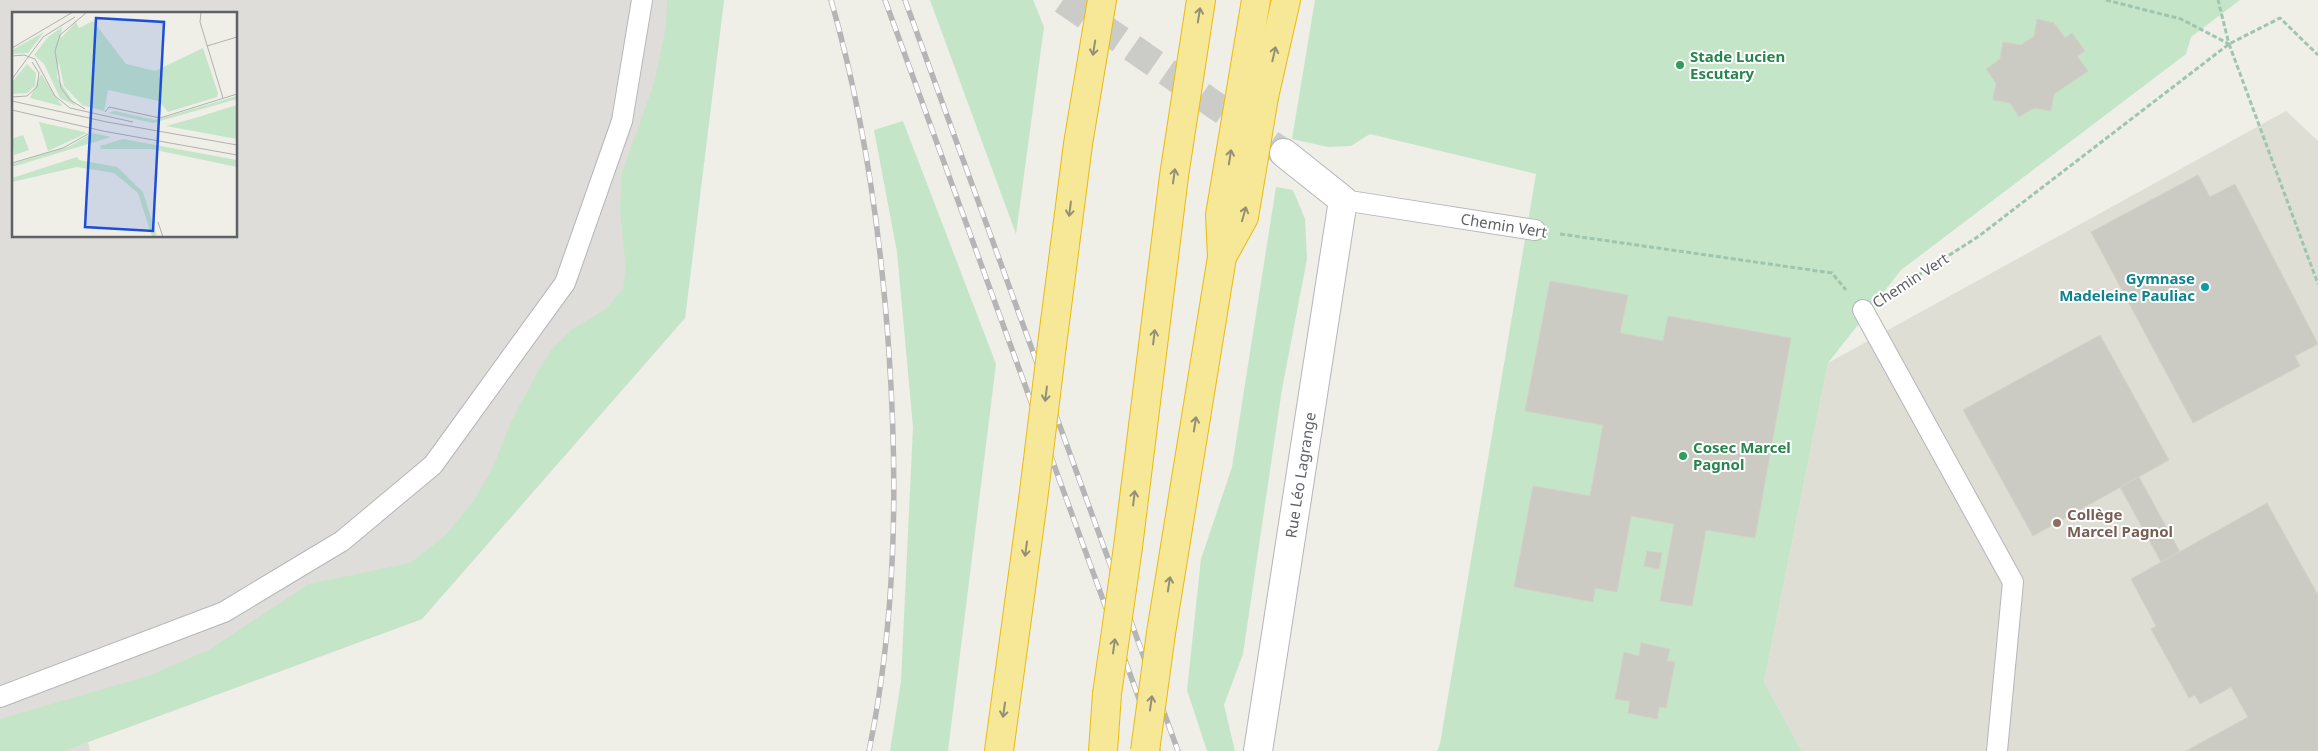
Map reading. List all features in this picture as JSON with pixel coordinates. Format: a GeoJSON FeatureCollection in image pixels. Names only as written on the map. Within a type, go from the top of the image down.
{"type":"FeatureCollection","features":[{"type":"Feature","properties":{"kind":"highway"},"geometry":{"type":"LineString","coordinates":[[999,751],[1078,144],[1102,0]]}},
{"type":"Feature","properties":{"kind":"highway"},"geometry":{"type":"LineString","coordinates":[[1103,751],[1107,694],[1128,547],[1174,176],[1201,0]]}},
{"type":"Feature","properties":{"kind":"highway"},"geometry":{"type":"LineString","coordinates":[[1145,751],[1161,632],[1222,257],[1220,215],[1256,0]]}},
{"type":"Feature","properties":{"kind":"highway"},"geometry":{"type":"LineString","coordinates":[[1222,257],[1244,217],[1264,97],[1286,0]]}},
{"type":"Feature","properties":{"kind":"street"},"geometry":{"type":"LineString","coordinates":[[1284,153],[1343,200]]}},
{"type":"Feature","properties":{"kind":"street","name":"Rue Léo Lagrange"},"geometry":{"type":"LineString","coordinates":[[1258,751],[1343,200]]}},
{"type":"Feature","properties":{"kind":"lane"},"geometry":{"type":"LineString","coordinates":[[0,697],[224,612],[342,541],[433,464],[564,283],[622,121],[642,0]]}},
{"type":"Feature","properties":{"kind":"lane","name":"Chemin Vert"},"geometry":{"type":"LineString","coordinates":[[1343,200],[1535,230]]}},
{"type":"Feature","properties":{"kind":"lane"},"geometry":{"type":"LineString","coordinates":[[1863,310],[2013,582],[1996,751]]}},
{"type":"Feature","properties":{"kind":"path"},"geometry":{"type":"LineString","coordinates":[[2106,0],[2181,19],[2229,44]]}},
{"type":"Feature","properties":{"kind":"path"},"geometry":{"type":"LineString","coordinates":[[2218,0],[2229,44],[2318,284]]}},
{"type":"Feature","properties":{"kind":"path","name":"Chemin Vert"},"geometry":{"type":"LineString","coordinates":[[1535,230],[1832,273],[1863,310],[1979,236],[2229,44],[2280,18],[2318,56]]}},
{"type":"Feature","properties":{"kind":"shaded area"},"geometry":{"type":"Polygon","coordinates":[[[0,0],[724,0],[685,318],[422,619],[88,742],[90,751],[0,751],[0,0]]]}},
{"type":"Feature","properties":{"kind":"shaded area","name":"Collège Marcel Pagnol"},"geometry":{"type":"Polygon","coordinates":[[[2286,111],[2318,141],[2318,751],[1802,751],[1764,682],[1828,363],[2286,111]]]}},
{"type":"Feature","properties":{"kind":"green space"},"geometry":{"type":"Polygon","coordinates":[[[667,0],[724,0],[685,318],[422,619],[64,751],[0,751],[0,719],[145,677],[207,651],[309,584],[410,563],[445,536],[475,499],[493,467],[511,422],[552,349],[571,330],[606,309],[623,288],[626,268],[620,211],[622,173],[654,83],[666,27],[667,0]]]}},
{"type":"Feature","properties":{"kind":"green space"},"geometry":{"type":"Polygon","coordinates":[[[930,0],[1033,0],[1044,27],[1016,234],[930,0]]]}},
{"type":"Feature","properties":{"kind":"green space"},"geometry":{"type":"Polygon","coordinates":[[[1315,0],[2240,0],[2191,37],[2186,54],[1901,270],[1828,363],[1764,682],[1802,751],[1437,751],[1440,744],[1536,174],[1370,134],[1351,146],[1328,147],[1292,139],[1315,0]]]}},
{"type":"Feature","properties":{"kind":"green space"},"geometry":{"type":"Polygon","coordinates":[[[903,121],[996,364],[948,751],[890,751],[901,681],[913,427],[897,252],[874,130],[903,121]]]}},
{"type":"Feature","properties":{"kind":"green space"},"geometry":{"type":"Polygon","coordinates":[[[1276,187],[1293,190],[1305,219],[1307,259],[1282,389],[1243,654],[1224,705],[1235,751],[1207,751],[1187,690],[1201,559],[1232,467],[1276,187]]]}},
{"type":"Feature","properties":{"kind":"building"},"geometry":{"type":"Polygon","coordinates":[[[2037,19],[2054,23],[2065,38],[2072,33],[2085,51],[2077,56],[2088,71],[2054,94],[2051,111],[2034,108],[2019,117],[2010,103],[1993,100],[1996,83],[1986,69],[2000,59],[2003,42],[2021,45],[2034,36],[2037,19]]]}},
{"type":"Feature","properties":{"kind":"building","name":"Gymnase Madeleine Pauliac"},"geometry":{"type":"Polygon","coordinates":[[[2198,175],[2210,197],[2235,184],[2318,344],[2295,356],[2300,366],[2193,423],[2091,232],[2198,175]]]}},
{"type":"Feature","properties":{"kind":"building","name":"Cosec Marcel Pagnol"},"geometry":{"type":"Polygon","coordinates":[[[1550,281],[1628,295],[1620,333],[1663,341],[1668,316],[1791,338],[1755,538],[1706,530],[1692,606],[1660,601],[1674,524],[1631,516],[1617,592],[1595,588],[1593,602],[1514,587],[1533,486],[1590,496],[1603,425],[1525,411],[1550,281]]]}},
{"type":"Feature","properties":{"kind":"building"},"geometry":{"type":"Polygon","coordinates":[[[2100,335],[2169,460],[2033,536],[1963,410],[2100,335]]]}},
{"type":"Feature","properties":{"kind":"building"},"geometry":{"type":"Polygon","coordinates":[[[2139,477],[2180,552],[2161,562],[2120,487],[2139,477]]]}},
{"type":"Feature","properties":{"kind":"building"},"geometry":{"type":"Polygon","coordinates":[[[2267,503],[2318,595],[2318,751],[2186,751],[2248,717],[2231,687],[2200,704],[2195,695],[2189,698],[2151,629],[2156,626],[2131,579],[2267,503]]]}},
{"type":"Feature","properties":{"kind":"building"},"geometry":{"type":"Polygon","coordinates":[[[1647,551],[1662,553],[1659,569],[1644,566],[1647,551]]]}},
{"type":"Feature","properties":{"kind":"building"},"geometry":{"type":"Polygon","coordinates":[[[1641,643],[1670,649],[1667,661],[1675,662],[1666,708],[1659,707],[1657,719],[1628,713],[1630,701],[1615,699],[1624,652],[1639,656],[1641,643]]]}},
{"type":"Feature","properties":{"kind":"tunnel"},"geometry":{"type":"LineString","coordinates":[[1063,0],[1284,153]]}},
{"type":"Feature","properties":{"kind":"railway"},"geometry":{"type":"LineString","coordinates":[[831,0],[853,87],[876,219],[886,308],[892,403],[894,503],[890,603],[878,702],[869,751]]}},
{"type":"Feature","properties":{"kind":"railway"},"geometry":{"type":"LineString","coordinates":[[885,0],[1158,751]]}},
{"type":"Feature","properties":{"kind":"railway"},"geometry":{"type":"LineString","coordinates":[[905,0],[1178,751]]}},
{"type":"Feature","properties":{"kind":"place","name":"Stade Lucien Escutary"},"geometry":{"type":"Point","coordinates":[1680,65]}},
{"type":"Feature","properties":{"kind":"place","name":"Gymnase Madeleine Pauliac"},"geometry":{"type":"Point","coordinates":[2205,287]}},
{"type":"Feature","properties":{"kind":"place","name":"Cosec Marcel Pagnol"},"geometry":{"type":"Point","coordinates":[1683,456]}},
{"type":"Feature","properties":{"kind":"place","name":"Collège Marcel Pagnol"},"geometry":{"type":"Point","coordinates":[2057,523]}}]}
